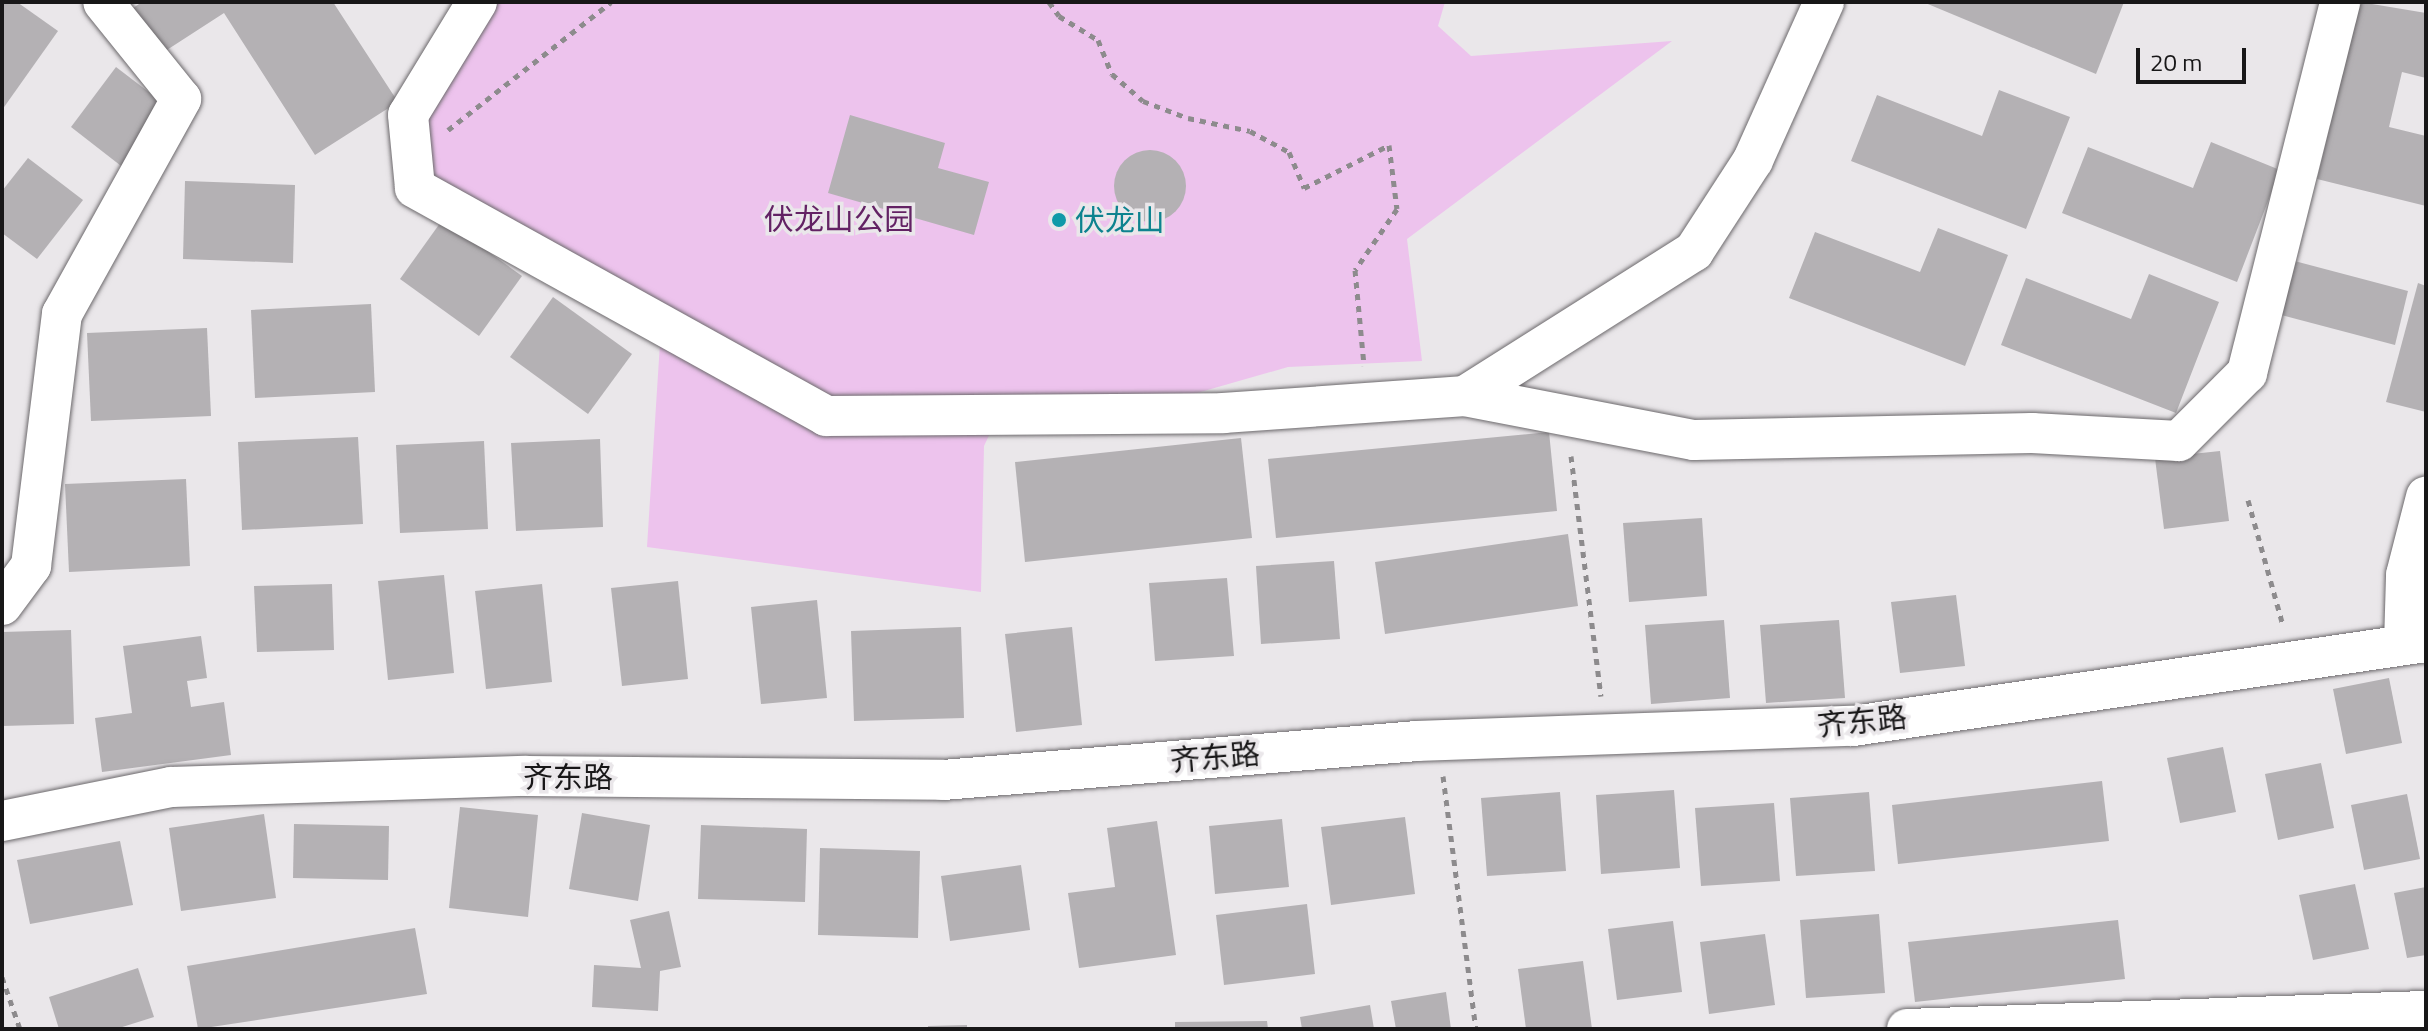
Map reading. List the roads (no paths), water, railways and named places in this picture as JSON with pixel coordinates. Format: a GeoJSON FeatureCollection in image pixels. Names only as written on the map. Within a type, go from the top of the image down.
{"type":"FeatureCollection","features":[{"type":"Feature","properties":{"kind":"street"},"geometry":{"type":"LineString","coordinates":[[2,605],[31,566],[62,314],[181,99],[103,2]]}},
{"type":"Feature","properties":{"kind":"street"},"geometry":{"type":"LineString","coordinates":[[477,2],[408,115],[415,188],[826,416],[1223,413],[1465,396],[1694,440],[2032,433],[2179,441],[2247,373],[2340,2]]}},
{"type":"Feature","properties":{"kind":"street"},"geometry":{"type":"LineString","coordinates":[[1465,396],[1694,251],[1753,160],[1824,2]]}},
{"type":"Feature","properties":{"kind":"street"},"geometry":{"type":"LineString","coordinates":[[2415,643],[2406,575],[2426,497]]}},
{"type":"Feature","properties":{"kind":"street","name":"齐东路"},"geometry":{"type":"LineString","coordinates":[[2,821],[171,787],[526,776],[943,780],[1438,740],[1853,726],[2415,643]]}},
{"type":"Feature","properties":{"kind":"street"},"geometry":{"type":"LineString","coordinates":[[1907,1029],[2426,1011]]}},
{"type":"Feature","properties":{"kind":"place","name":"伏龙山"},"geometry":{"type":"Point","coordinates":[1059,220]}},
{"type":"Feature","properties":{"kind":"park label","name":"伏龙山公园"},"geometry":{"type":"Point","coordinates":[839,219]}}]}
